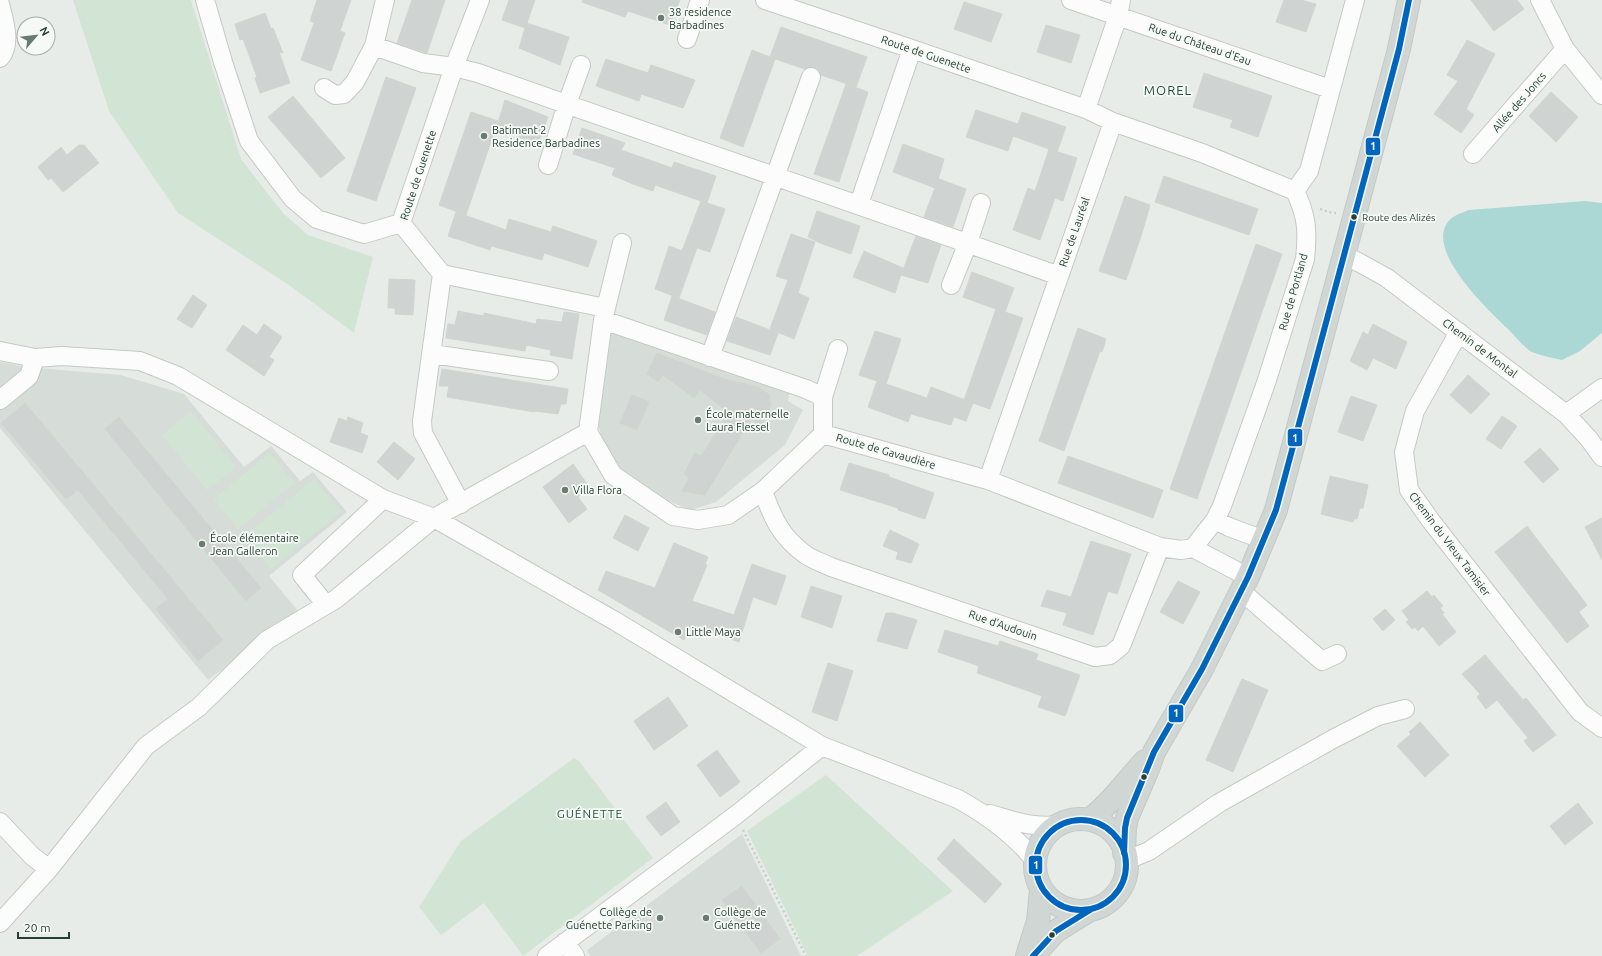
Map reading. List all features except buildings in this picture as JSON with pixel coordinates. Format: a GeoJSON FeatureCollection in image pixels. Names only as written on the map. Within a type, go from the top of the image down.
{"type":"FeatureCollection","features":[{"type":"Feature","properties":{"kind":"main road"},"geometry":{"type":"LineString","coordinates":[[1033,956],[1056,931],[1090,910],[1104,905],[1115,895],[1123,882],[1126,868],[1125,828],[1127,818],[1154,752],[1202,669],[1244,584],[1276,510],[1398,50],[1409,0]]}},
{"type":"Feature","properties":{"kind":"main road"},"geometry":{"type":"LineString","coordinates":[[1089,820],[1111,801],[1154,752]]}},
{"type":"Feature","properties":{"kind":"main road"},"geometry":{"type":"LineString","coordinates":[[1090,910],[1076,911],[1062,907],[1051,900],[1041,889],[1036,875],[1035,861],[1037,850],[1042,840],[1058,825],[1068,821],[1089,820],[1107,828],[1115,835],[1125,857]]}},
{"type":"Feature","properties":{"kind":"main road"},"geometry":{"type":"LineString","coordinates":[[1027,956],[1038,921],[1041,889]]}},
{"type":"Feature","properties":{"kind":"street"},"geometry":{"type":"LineString","coordinates":[[205,0],[223,62],[249,141],[293,199],[317,219],[364,234],[401,223]]}},
{"type":"Feature","properties":{"kind":"street"},"geometry":{"type":"LineString","coordinates":[[324,88],[335,95],[344,94],[355,82],[374,46],[385,0]]}},
{"type":"Feature","properties":{"kind":"street","name":"Route de Guenette"},"geometry":{"type":"LineString","coordinates":[[442,274],[401,223],[454,67],[480,0]]}},
{"type":"Feature","properties":{"kind":"street"},"geometry":{"type":"LineString","coordinates":[[687,39],[700,0]]}},
{"type":"Feature","properties":{"kind":"street","name":"Route de Guenette"},"geometry":{"type":"LineString","coordinates":[[765,0],[1086,109]]}},
{"type":"Feature","properties":{"kind":"street","name":"Rue du Château d'Eau"},"geometry":{"type":"LineString","coordinates":[[1071,0],[1119,8],[1330,89]]}},
{"type":"Feature","properties":{"kind":"street"},"geometry":{"type":"LineString","coordinates":[[1119,8],[1086,109],[1113,122],[1202,153],[1298,196],[1309,170],[1355,0]]}},
{"type":"Feature","properties":{"kind":"street"},"geometry":{"type":"LineString","coordinates":[[1540,0],[1565,49],[1602,95]]}},
{"type":"Feature","properties":{"kind":"street"},"geometry":{"type":"LineString","coordinates":[[0,4],[7,41],[4,54],[0,58]]}},
{"type":"Feature","properties":{"kind":"street"},"geometry":{"type":"LineString","coordinates":[[374,46],[423,63],[454,67],[478,73],[859,204],[1059,276]]}},
{"type":"Feature","properties":{"kind":"street"},"geometry":{"type":"LineString","coordinates":[[859,204],[912,49]]}},
{"type":"Feature","properties":{"kind":"street","name":"Allée des Joncs"},"geometry":{"type":"LineString","coordinates":[[1473,154],[1565,49]]}},
{"type":"Feature","properties":{"kind":"street"},"geometry":{"type":"LineString","coordinates":[[548,165],[567,104],[582,65]]}},
{"type":"Feature","properties":{"kind":"street"},"geometry":{"type":"LineString","coordinates":[[710,357],[774,176],[811,77]]}},
{"type":"Feature","properties":{"kind":"street","name":"Rue de Lauréal"},"geometry":{"type":"LineString","coordinates":[[988,480],[1113,122]]}},
{"type":"Feature","properties":{"kind":"street","name":"Rue de Portland"},"geometry":{"type":"LineString","coordinates":[[1193,548],[1215,520],[1222,506],[1266,383],[1305,259],[1308,238],[1305,217],[1298,196]]}},
{"type":"Feature","properties":{"kind":"street"},"geometry":{"type":"LineString","coordinates":[[951,285],[968,243],[981,203]]}},
{"type":"Feature","properties":{"kind":"street"},"geometry":{"type":"LineString","coordinates":[[0,923],[49,869],[146,746],[199,707],[267,640],[336,599],[434,518],[588,432],[604,314],[622,243]]}},
{"type":"Feature","properties":{"kind":"street","name":"Chemin de Montal"},"geometry":{"type":"LineString","coordinates":[[1343,255],[1387,278],[1566,414],[1589,439],[1602,457]]}},
{"type":"Feature","properties":{"kind":"street"},"geometry":{"type":"LineString","coordinates":[[461,504],[423,433],[422,421],[442,274],[604,314],[710,357],[806,389],[823,397]]}},
{"type":"Feature","properties":{"kind":"street","name":"Chemin du Vieux Tamisier"},"geometry":{"type":"LineString","coordinates":[[1459,332],[1415,411],[1404,452],[1410,490],[1430,521],[1580,712],[1602,728]]}},
{"type":"Feature","properties":{"kind":"street"},"geometry":{"type":"LineString","coordinates":[[823,434],[823,397],[838,348]]}},
{"type":"Feature","properties":{"kind":"street"},"geometry":{"type":"LineString","coordinates":[[0,351],[35,358],[62,356],[140,361],[178,376],[384,499],[434,518],[615,621],[822,746],[958,799],[979,811],[1020,843],[1035,861]]}},
{"type":"Feature","properties":{"kind":"street"},"geometry":{"type":"LineString","coordinates":[[432,354],[549,371]]}},
{"type":"Feature","properties":{"kind":"street"},"geometry":{"type":"LineString","coordinates":[[0,400],[29,376],[35,358]]}},
{"type":"Feature","properties":{"kind":"street"},"geometry":{"type":"LineString","coordinates":[[1566,414],[1602,388]]}},
{"type":"Feature","properties":{"kind":"street","name":"Route de Gavaudière"},"geometry":{"type":"LineString","coordinates":[[588,432],[613,475],[673,516],[698,520],[728,515],[763,491],[823,434],[988,480],[1160,547],[1181,550],[1193,548]]}},
{"type":"Feature","properties":{"kind":"street","name":"Rue d'Audouin"},"geometry":{"type":"LineString","coordinates":[[763,491],[772,517],[788,540],[807,556],[831,567],[1095,657],[1110,655],[1122,646],[1160,547]]}},
{"type":"Feature","properties":{"kind":"street"},"geometry":{"type":"LineString","coordinates":[[326,605],[302,575],[384,499]]}},
{"type":"Feature","properties":{"kind":"street"},"geometry":{"type":"LineString","coordinates":[[1215,520],[1264,540]]}},
{"type":"Feature","properties":{"kind":"street"},"geometry":{"type":"LineString","coordinates":[[1193,548],[1244,584],[1322,661],[1337,654]]}},
{"type":"Feature","properties":{"kind":"street"},"geometry":{"type":"LineString","coordinates":[[1125,857],[1149,851],[1219,803],[1333,739],[1378,716],[1405,709]]}},
{"type":"Feature","properties":{"kind":"street"},"geometry":{"type":"LineString","coordinates":[[547,956],[570,949],[822,746]]}},
{"type":"Feature","properties":{"kind":"street"},"geometry":{"type":"LineString","coordinates":[[979,811],[1027,825],[1041,827],[1058,825]]}},
{"type":"Feature","properties":{"kind":"street"},"geometry":{"type":"LineString","coordinates":[[0,822],[32,856],[49,869]]}},
{"type":"Feature","properties":{"kind":"path"},"geometry":{"type":"LineString","coordinates":[[1298,196],[1332,213],[1339,212]]}},
{"type":"Feature","properties":{"kind":"path"},"geometry":{"type":"LineString","coordinates":[[736,815],[806,956]]}},
{"type":"Feature","properties":{"kind":"shaded area","name":"École maternelle Laura Flessel"},"geometry":{"type":"Polygon","coordinates":[[[612,329],[790,391],[788,401],[803,410],[785,445],[716,502],[691,510],[659,499],[631,481],[617,466],[602,438],[598,424],[612,329]]]}},
{"type":"Feature","properties":{"kind":"shaded area","name":"École élémentaire Jean Galleron"},"geometry":{"type":"Polygon","coordinates":[[[0,362],[25,367],[121,375],[184,394],[244,467],[271,446],[300,481],[313,472],[347,512],[269,576],[299,612],[208,680],[0,428],[0,362]]]}},
{"type":"Feature","properties":{"kind":"shaded area","name":"Collège de Guénette"},"geometry":{"type":"Polygon","coordinates":[[[742,834],[801,956],[590,956],[587,950],[742,834]]]}},
{"type":"Feature","properties":{"kind":"green space"},"geometry":{"type":"Polygon","coordinates":[[[73,0],[191,0],[241,159],[283,213],[308,235],[373,257],[354,333],[289,285],[178,213],[109,111],[73,0]]]}},
{"type":"Feature","properties":{"kind":"green space"},"geometry":{"type":"Polygon","coordinates":[[[191,411],[236,467],[207,490],[162,435],[191,411]]]}},
{"type":"Feature","properties":{"kind":"green space"},"geometry":{"type":"Polygon","coordinates":[[[270,453],[294,483],[238,529],[214,499],[270,453]]]}},
{"type":"Feature","properties":{"kind":"green space"},"geometry":{"type":"Polygon","coordinates":[[[314,479],[341,512],[271,569],[245,536],[314,479]]]}},
{"type":"Feature","properties":{"kind":"green space"},"geometry":{"type":"Polygon","coordinates":[[[574,758],[579,761],[653,858],[523,956],[484,903],[441,935],[419,907],[461,841],[574,758]]]}},
{"type":"Feature","properties":{"kind":"green space"},"geometry":{"type":"Polygon","coordinates":[[[826,775],[953,891],[857,956],[808,956],[747,831],[826,775]]]}},
{"type":"Feature","properties":{"kind":"water"},"geometry":{"type":"Polygon","coordinates":[[[1585,201],[1602,203],[1602,333],[1580,351],[1562,360],[1530,351],[1487,309],[1462,280],[1452,264],[1445,248],[1443,234],[1448,222],[1452,218],[1469,210],[1585,201]]]}},
{"type":"Feature","properties":{"kind":"transit line","name":"1"},"geometry":{"type":"LineString","coordinates":[[1124,853],[1127,818],[1154,752],[1202,669],[1248,577],[1276,510],[1399,49],[1409,0]]}},
{"type":"Feature","properties":{"kind":"transit line","name":"1"},"geometry":{"type":"LineString","coordinates":[[1072,820],[1090,820],[1106,827],[1119,840],[1126,856],[1126,865],[1126,874],[1119,890],[1106,903],[1090,910],[1072,910],[1056,903],[1043,890],[1036,874],[1036,856],[1043,840],[1056,827],[1072,820]]}},
{"type":"Feature","properties":{"kind":"transit line","name":"1"},"geometry":{"type":"LineString","coordinates":[[1033,956],[1056,931],[1090,910]]}},
{"type":"Feature","properties":{"kind":"place","name":"38 residence Barbadines"},"geometry":{"type":"Point","coordinates":[661,18]}},
{"type":"Feature","properties":{"kind":"place","name":"Batiment 2 Residence Barbadines"},"geometry":{"type":"Point","coordinates":[484,136]}},
{"type":"Feature","properties":{"kind":"place","name":"Route des Alizés"},"geometry":{"type":"Point","coordinates":[1354,217]}},
{"type":"Feature","properties":{"kind":"place","name":"École maternelle Laura Flessel"},"geometry":{"type":"Point","coordinates":[698,420]}},
{"type":"Feature","properties":{"kind":"place","name":"Villa Flora"},"geometry":{"type":"Point","coordinates":[565,490]}},
{"type":"Feature","properties":{"kind":"place","name":"École élémentaire Jean Galleron"},"geometry":{"type":"Point","coordinates":[202,544]}},
{"type":"Feature","properties":{"kind":"place","name":"Little Maya"},"geometry":{"type":"Point","coordinates":[678,632]}},
{"type":"Feature","properties":{"kind":"place","name":"Collège de Guénette Parking"},"geometry":{"type":"Point","coordinates":[660,918]}},
{"type":"Feature","properties":{"kind":"place","name":"Collège de Guénette"},"geometry":{"type":"Point","coordinates":[706,918]}},
{"type":"Feature","properties":{"kind":"district","name":"MOREL"},"geometry":{"type":"Point","coordinates":[1168,90]}},
{"type":"Feature","properties":{"kind":"district","name":"GUÉNETTE"},"geometry":{"type":"Point","coordinates":[590,813]}}]}
